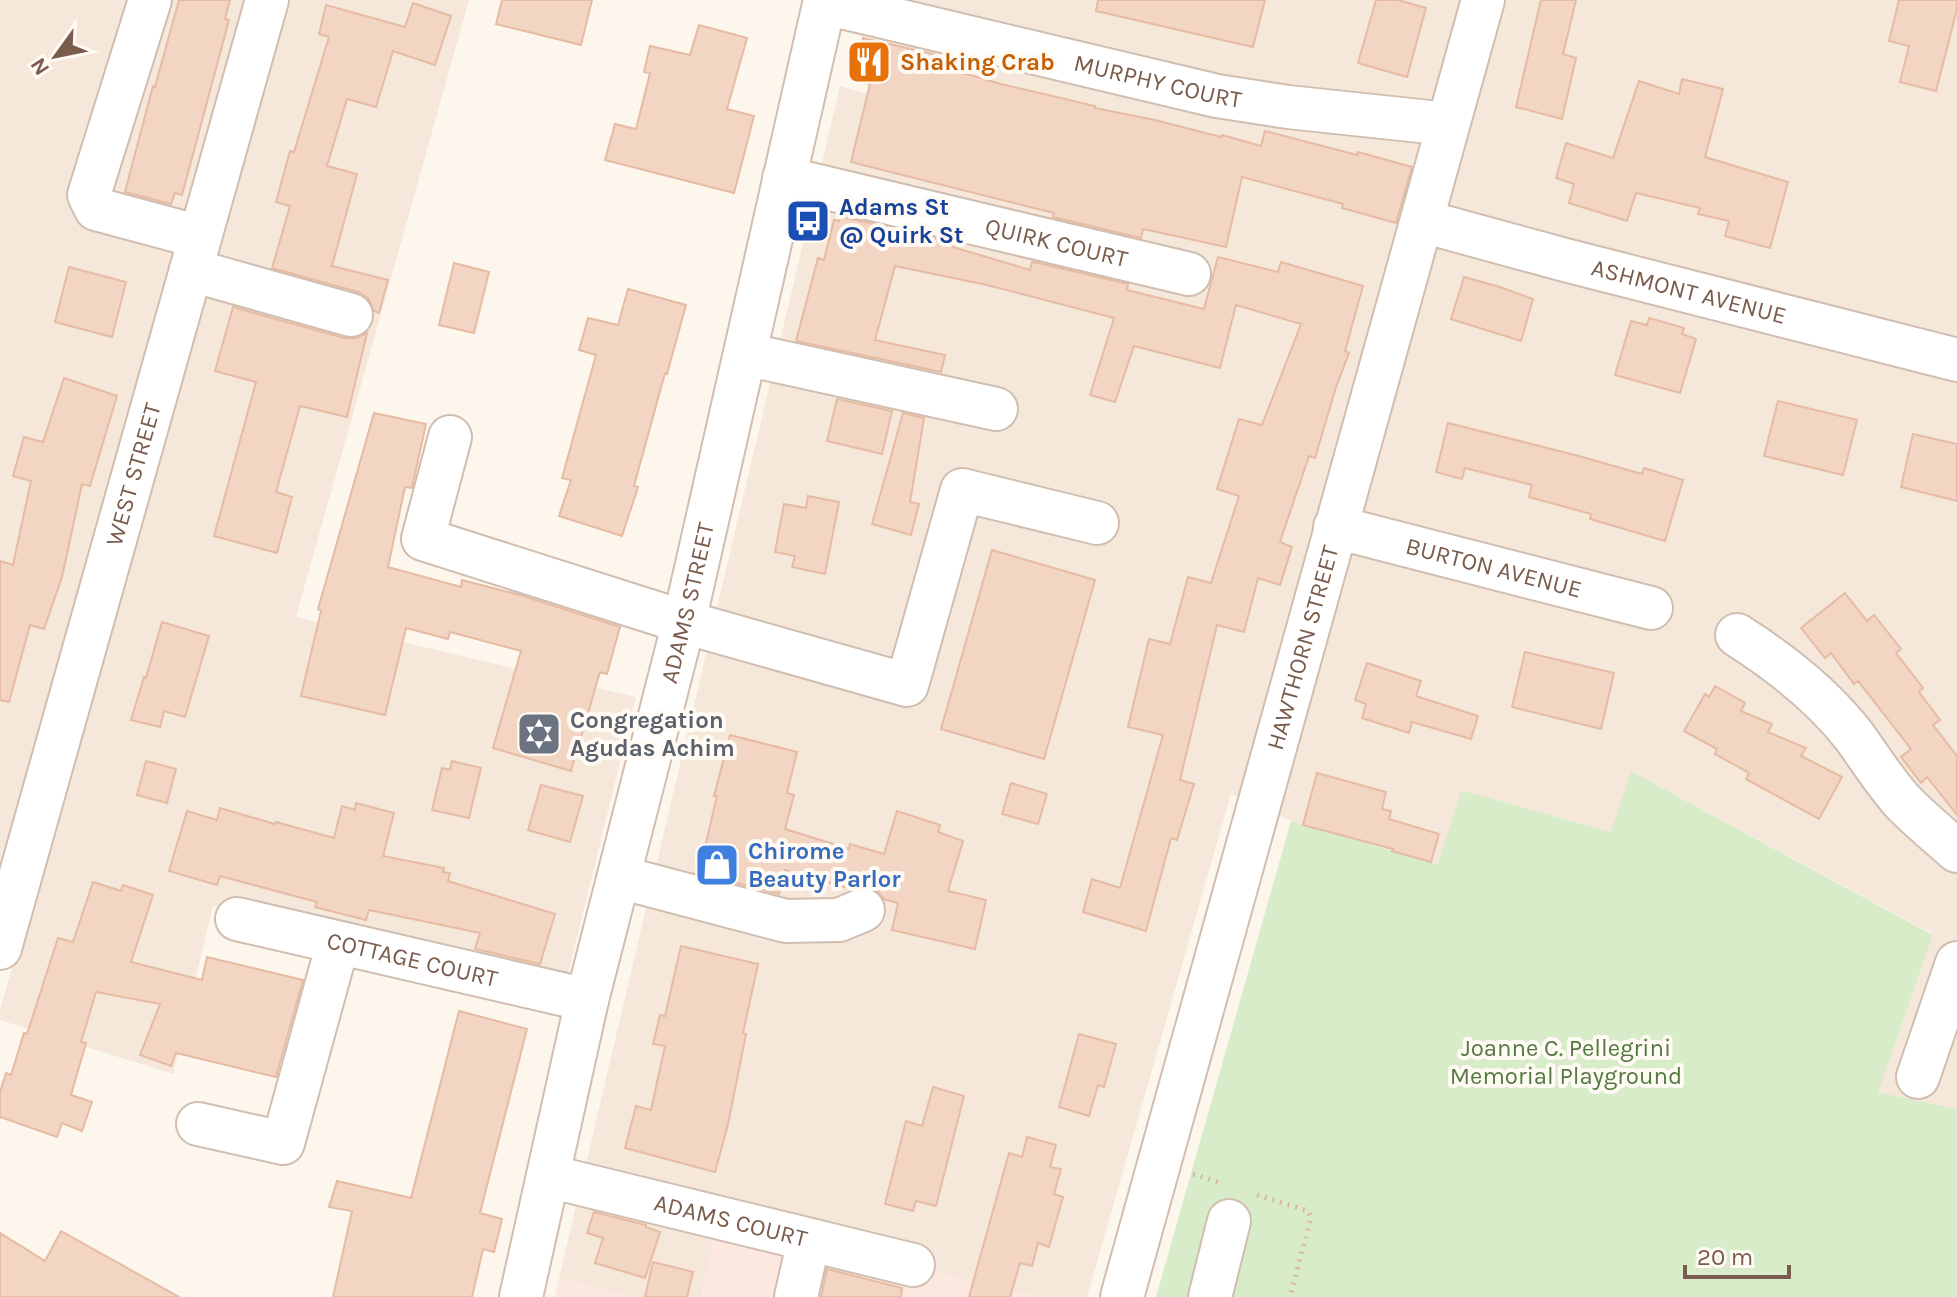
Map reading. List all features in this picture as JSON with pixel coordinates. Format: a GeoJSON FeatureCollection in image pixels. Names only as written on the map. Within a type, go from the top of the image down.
{"type":"FeatureCollection","features":[{"type":"Feature","properties":{"kind":"street"},"geometry":{"type":"LineString","coordinates":[[150,0],[89,195],[96,209],[196,254],[351,315]]}},
{"type":"Feature","properties":{"kind":"street","name":"WEST STREET"},"geometry":{"type":"LineString","coordinates":[[0,948],[267,0]]}},
{"type":"Feature","properties":{"kind":"street","name":"HAWTHORN STREET"},"geometry":{"type":"LineString","coordinates":[[1122,1297],[1483,0]]}},
{"type":"Feature","properties":{"kind":"street","name":"MURPHY COURT"},"geometry":{"type":"LineString","coordinates":[[825,2],[1217,96],[1448,124]]}},
{"type":"Feature","properties":{"kind":"street","name":"ADAMS STREET"},"geometry":{"type":"LineString","coordinates":[[521,1297],[587,1000],[684,622],[825,2]]}},
{"type":"Feature","properties":{"kind":"street","name":"QUIRK COURT"},"geometry":{"type":"LineString","coordinates":[[784,178],[1189,274]]}},
{"type":"Feature","properties":{"kind":"street","name":"ASHMONT AVENUE"},"geometry":{"type":"LineString","coordinates":[[1422,221],[1957,360]]}},
{"type":"Feature","properties":{"kind":"street"},"geometry":{"type":"LineString","coordinates":[[745,354],[996,409]]}},
{"type":"Feature","properties":{"kind":"street"},"geometry":{"type":"LineString","coordinates":[[450,437],[423,539],[684,622],[907,685],[962,490],[1097,523]]}},
{"type":"Feature","properties":{"kind":"street","name":"BURTON AVENUE"},"geometry":{"type":"LineString","coordinates":[[1335,527],[1651,608]]}},
{"type":"Feature","properties":{"kind":"street"},"geometry":{"type":"LineString","coordinates":[[1737,635],[1766,653],[1827,705],[1903,802],[1957,851]]}},
{"type":"Feature","properties":{"kind":"street"},"geometry":{"type":"LineString","coordinates":[[619,877],[786,921],[839,920],[863,910]]}},
{"type":"Feature","properties":{"kind":"street","name":"COTTAGE COURT"},"geometry":{"type":"LineString","coordinates":[[237,919],[587,1000]]}},
{"type":"Feature","properties":{"kind":"street"},"geometry":{"type":"LineString","coordinates":[[198,1124],[283,1143],[338,943]]}},
{"type":"Feature","properties":{"kind":"street"},"geometry":{"type":"LineString","coordinates":[[1918,1077],[1957,963]]}},
{"type":"Feature","properties":{"kind":"street","name":"ADAMS COURT"},"geometry":{"type":"LineString","coordinates":[[548,1176],[913,1265]]}},
{"type":"Feature","properties":{"kind":"street"},"geometry":{"type":"LineString","coordinates":[[1210,1297],[1229,1221]]}},
{"type":"Feature","properties":{"kind":"street"},"geometry":{"type":"LineString","coordinates":[[796,1297],[809,1240]]}},
{"type":"Feature","properties":{"kind":"shaded area"},"geometry":{"type":"Polygon","coordinates":[[[0,0],[253,0],[0,898],[0,0]]]}},
{"type":"Feature","properties":{"kind":"shaded area"},"geometry":{"type":"Polygon","coordinates":[[[284,0],[469,0],[296,617],[636,697],[564,990],[213,906],[173,1074],[0,1020],[0,1010],[179,384],[284,0]]]}},
{"type":"Feature","properties":{"kind":"shaded area"},"geometry":{"type":"Polygon","coordinates":[[[862,0],[1957,0],[1957,1109],[1878,1092],[1933,934],[1631,771],[1611,832],[1461,790],[1439,864],[1291,821],[1231,794],[1087,1297],[1037,1297],[718,1219],[702,1297],[628,1297],[559,1278],[840,86],[935,112],[950,56],[853,31],[862,0]]]}},
{"type":"Feature","properties":{"kind":"shaded area"},"geometry":{"type":"Polygon","coordinates":[[[718,1218],[1037,1297],[702,1297],[718,1218]]]}},
{"type":"Feature","properties":{"kind":"shaded area"},"geometry":{"type":"Polygon","coordinates":[[[559,1278],[628,1297],[555,1297],[559,1278]]]}},
{"type":"Feature","properties":{"kind":"green space","name":"Joanne C. Pellegrini Memorial Playground"},"geometry":{"type":"Polygon","coordinates":[[[1631,771],[1933,935],[1878,1092],[1957,1109],[1957,1297],[1156,1297],[1291,821],[1438,864],[1461,790],[1611,832],[1631,771]]]}},
{"type":"Feature","properties":{"kind":"building"},"geometry":{"type":"Polygon","coordinates":[[[179,0],[230,0],[225,19],[229,20],[182,195],[175,193],[171,204],[125,192],[179,0]]]}},
{"type":"Feature","properties":{"kind":"building"},"geometry":{"type":"Polygon","coordinates":[[[502,0],[592,0],[581,45],[496,24],[502,0]]]}},
{"type":"Feature","properties":{"kind":"building"},"geometry":{"type":"Polygon","coordinates":[[[1098,0],[1265,0],[1253,47],[1096,11],[1098,0]]]}},
{"type":"Feature","properties":{"kind":"building"},"geometry":{"type":"Polygon","coordinates":[[[1376,0],[1398,0],[1426,8],[1407,77],[1358,63],[1376,0]]]}},
{"type":"Feature","properties":{"kind":"building"},"geometry":{"type":"Polygon","coordinates":[[[1541,0],[1576,0],[1563,54],[1576,58],[1562,119],[1516,107],[1541,0]]]}},
{"type":"Feature","properties":{"kind":"building"},"geometry":{"type":"Polygon","coordinates":[[[1899,0],[1957,0],[1936,91],[1900,82],[1909,46],[1889,41],[1899,0]]]}},
{"type":"Feature","properties":{"kind":"building"},"geometry":{"type":"Polygon","coordinates":[[[413,3],[451,16],[435,65],[393,51],[376,107],[347,99],[327,166],[357,174],[332,266],[388,280],[379,313],[374,311],[368,298],[358,292],[272,268],[290,206],[276,202],[329,37],[319,34],[326,5],[405,27],[413,3]]]}},
{"type":"Feature","properties":{"kind":"building"},"geometry":{"type":"Polygon","coordinates":[[[699,25],[747,38],[727,109],[754,116],[734,193],[605,160],[615,124],[636,129],[650,73],[644,72],[650,46],[690,55],[699,25]]]}},
{"type":"Feature","properties":{"kind":"building"},"geometry":{"type":"Polygon","coordinates":[[[863,38],[934,54],[932,63],[939,66],[1095,108],[1261,146],[1265,131],[1412,167],[1396,223],[1342,208],[1343,204],[1242,177],[1226,247],[1143,229],[1141,238],[851,162],[870,84],[854,80],[863,38]]]}},
{"type":"Feature","properties":{"kind":"building"},"geometry":{"type":"Polygon","coordinates":[[[1682,79],[1723,89],[1705,157],[1788,182],[1770,248],[1725,236],[1729,221],[1698,214],[1700,208],[1636,193],[1627,221],[1569,203],[1574,184],[1556,178],[1566,143],[1613,158],[1639,81],[1679,94],[1682,79]]]}},
{"type":"Feature","properties":{"kind":"building"},"geometry":{"type":"Polygon","coordinates":[[[840,216],[953,243],[953,247],[1030,270],[1032,262],[1128,284],[1127,290],[1204,309],[1218,257],[1278,272],[1281,262],[1363,286],[1345,351],[1349,353],[1315,458],[1309,456],[1280,542],[1292,547],[1280,585],[1258,578],[1244,632],[1217,625],[1180,780],[1194,784],[1177,840],[1171,838],[1146,931],[1083,912],[1092,879],[1120,888],[1163,735],[1128,727],[1149,639],[1170,644],[1188,577],[1211,583],[1239,496],[1217,489],[1239,419],[1262,425],[1301,324],[1236,305],[1220,368],[1134,346],[1115,402],[1090,395],[1114,318],[987,285],[895,266],[875,340],[945,355],[941,372],[796,341],[818,258],[824,260],[834,220],[839,221],[840,216]]]}},
{"type":"Feature","properties":{"kind":"building"},"geometry":{"type":"Polygon","coordinates":[[[454,263],[489,272],[474,333],[439,325],[454,263]]]}},
{"type":"Feature","properties":{"kind":"building"},"geometry":{"type":"Polygon","coordinates":[[[69,267],[126,282],[112,337],[55,322],[69,267]]]}},
{"type":"Feature","properties":{"kind":"building"},"geometry":{"type":"Polygon","coordinates":[[[1464,277],[1533,299],[1521,341],[1451,319],[1464,277]]]}},
{"type":"Feature","properties":{"kind":"building"},"geometry":{"type":"Polygon","coordinates":[[[628,289],[686,305],[622,536],[559,516],[571,480],[562,478],[596,355],[579,350],[588,318],[618,325],[628,289]]]}},
{"type":"Feature","properties":{"kind":"building"},"geometry":{"type":"Polygon","coordinates":[[[233,307],[344,338],[356,338],[367,333],[347,417],[300,406],[276,492],[292,497],[277,553],[214,536],[256,382],[215,371],[233,307]]]}},
{"type":"Feature","properties":{"kind":"building"},"geometry":{"type":"Polygon","coordinates":[[[1649,318],[1684,328],[1682,334],[1696,339],[1680,393],[1615,375],[1631,321],[1647,325],[1649,318]]]}},
{"type":"Feature","properties":{"kind":"building"},"geometry":{"type":"Polygon","coordinates":[[[64,378],[117,396],[90,486],[82,484],[62,577],[44,629],[30,625],[9,702],[0,700],[0,561],[13,565],[31,481],[13,476],[24,437],[43,442],[64,378]]]}},
{"type":"Feature","properties":{"kind":"building"},"geometry":{"type":"Polygon","coordinates":[[[837,399],[892,411],[882,454],[827,441],[837,399]]]}},
{"type":"Feature","properties":{"kind":"building"},"geometry":{"type":"Polygon","coordinates":[[[1778,401],[1857,420],[1843,475],[1764,456],[1778,401]]]}},
{"type":"Feature","properties":{"kind":"building"},"geometry":{"type":"Polygon","coordinates":[[[374,413],[426,424],[412,488],[405,487],[388,567],[461,587],[462,580],[520,595],[620,627],[607,674],[600,672],[571,771],[493,748],[521,651],[450,632],[448,639],[406,628],[385,715],[301,696],[321,611],[318,609],[374,413]]]}},
{"type":"Feature","properties":{"kind":"building"},"geometry":{"type":"Polygon","coordinates":[[[903,413],[924,418],[910,502],[919,504],[911,535],[872,524],[903,413]]]}},
{"type":"Feature","properties":{"kind":"building"},"geometry":{"type":"Polygon","coordinates":[[[1448,423],[1642,474],[1644,468],[1683,480],[1665,541],[1590,519],[1591,514],[1529,497],[1532,485],[1465,468],[1462,479],[1436,472],[1448,423]]]}},
{"type":"Feature","properties":{"kind":"building"},"geometry":{"type":"Polygon","coordinates":[[[1913,434],[1957,444],[1957,501],[1901,487],[1913,434]]]}},
{"type":"Feature","properties":{"kind":"building"},"geometry":{"type":"Polygon","coordinates":[[[808,496],[839,502],[825,574],[792,567],[795,556],[775,552],[784,504],[806,508],[808,496]]]}},
{"type":"Feature","properties":{"kind":"building"},"geometry":{"type":"Polygon","coordinates":[[[992,550],[1095,580],[1044,759],[941,729],[992,550]]]}},
{"type":"Feature","properties":{"kind":"building"},"geometry":{"type":"Polygon","coordinates":[[[1845,593],[1867,621],[1874,615],[1901,649],[1896,653],[1923,688],[1919,692],[1940,720],[1933,725],[1957,756],[1957,815],[1927,777],[1921,783],[1901,757],[1911,749],[1858,681],[1854,684],[1831,653],[1825,658],[1801,628],[1845,593]]]}},
{"type":"Feature","properties":{"kind":"building"},"geometry":{"type":"Polygon","coordinates":[[[162,622],[209,636],[185,717],[164,711],[160,727],[131,720],[162,622]]]}},
{"type":"Feature","properties":{"kind":"building"},"geometry":{"type":"Polygon","coordinates":[[[1525,652],[1614,673],[1601,729],[1512,707],[1525,652]]]}},
{"type":"Feature","properties":{"kind":"building"},"geometry":{"type":"Polygon","coordinates":[[[1367,663],[1421,681],[1416,696],[1478,716],[1471,739],[1412,722],[1409,733],[1362,718],[1366,704],[1355,700],[1367,663]]]}},
{"type":"Feature","properties":{"kind":"building"},"geometry":{"type":"Polygon","coordinates":[[[1715,686],[1745,703],[1741,711],[1772,724],[1768,732],[1806,748],[1801,756],[1842,777],[1819,819],[1746,779],[1749,773],[1715,754],[1717,749],[1684,731],[1705,694],[1709,697],[1715,686]]]}},
{"type":"Feature","properties":{"kind":"building"},"geometry":{"type":"Polygon","coordinates":[[[730,735],[797,752],[787,793],[794,795],[785,829],[849,849],[850,844],[884,854],[897,811],[940,825],[938,832],[963,841],[948,891],[986,900],[975,949],[892,930],[898,903],[884,899],[867,886],[851,889],[785,870],[779,894],[699,873],[730,735]]]}},
{"type":"Feature","properties":{"kind":"building"},"geometry":{"type":"Polygon","coordinates":[[[146,761],[176,769],[167,803],[137,795],[146,761]]]}},
{"type":"Feature","properties":{"kind":"building"},"geometry":{"type":"Polygon","coordinates":[[[452,761],[481,768],[469,818],[432,810],[442,768],[450,770],[452,761]]]}},
{"type":"Feature","properties":{"kind":"building"},"geometry":{"type":"Polygon","coordinates":[[[1317,773],[1386,792],[1382,809],[1391,811],[1389,819],[1439,834],[1431,862],[1303,825],[1317,773]]]}},
{"type":"Feature","properties":{"kind":"building"},"geometry":{"type":"Polygon","coordinates":[[[1011,783],[1047,794],[1038,824],[1002,814],[1011,783]]]}},
{"type":"Feature","properties":{"kind":"building"},"geometry":{"type":"Polygon","coordinates":[[[541,785],[583,796],[570,842],[528,830],[541,785]]]}},
{"type":"Feature","properties":{"kind":"building"},"geometry":{"type":"Polygon","coordinates":[[[356,803],[394,813],[383,856],[444,868],[443,872],[450,873],[448,881],[555,914],[540,964],[475,949],[480,933],[369,910],[366,920],[315,907],[317,902],[220,876],[217,885],[169,871],[187,811],[217,820],[220,808],[334,838],[342,806],[355,810],[356,803]]]}},
{"type":"Feature","properties":{"kind":"building"},"geometry":{"type":"Polygon","coordinates":[[[93,882],[121,891],[123,885],[153,895],[131,962],[202,980],[207,957],[303,980],[276,1077],[176,1053],[171,1066],[140,1055],[160,1004],[96,992],[81,1042],[86,1043],[71,1095],[92,1102],[82,1131],[62,1123],[57,1137],[0,1117],[0,1092],[6,1073],[11,1075],[24,1033],[27,1034],[58,938],[73,942],[93,882]]]}},
{"type":"Feature","properties":{"kind":"building"},"geometry":{"type":"Polygon","coordinates":[[[681,946],[758,964],[728,1124],[715,1172],[625,1148],[636,1106],[651,1110],[665,1046],[653,1044],[660,1015],[665,1016],[681,946]]]}},
{"type":"Feature","properties":{"kind":"building"},"geometry":{"type":"Polygon","coordinates":[[[459,1011],[527,1029],[480,1213],[502,1219],[494,1252],[483,1249],[472,1297],[333,1297],[352,1211],[329,1207],[337,1181],[411,1198],[459,1011]]]}},
{"type":"Feature","properties":{"kind":"building"},"geometry":{"type":"Polygon","coordinates":[[[1079,1034],[1116,1044],[1104,1087],[1098,1085],[1089,1116],[1059,1107],[1079,1034]]]}},
{"type":"Feature","properties":{"kind":"building"},"geometry":{"type":"Polygon","coordinates":[[[933,1087],[964,1096],[936,1206],[916,1201],[913,1211],[885,1204],[906,1121],[922,1126],[933,1087]]]}},
{"type":"Feature","properties":{"kind":"building"},"geometry":{"type":"Polygon","coordinates":[[[1027,1137],[1056,1145],[1050,1167],[1061,1169],[1054,1194],[1063,1197],[1049,1247],[1038,1243],[1032,1266],[1020,1263],[1010,1297],[969,1297],[1009,1153],[1022,1157],[1027,1137]]]}},
{"type":"Feature","properties":{"kind":"building"},"geometry":{"type":"Polygon","coordinates":[[[594,1212],[646,1225],[660,1232],[645,1278],[595,1263],[603,1238],[587,1233],[594,1212]]]}},
{"type":"Feature","properties":{"kind":"building"},"geometry":{"type":"Polygon","coordinates":[[[61,1231],[179,1297],[0,1297],[0,1233],[45,1261],[61,1231]]]}},
{"type":"Feature","properties":{"kind":"building"},"geometry":{"type":"Polygon","coordinates":[[[653,1262],[693,1272],[687,1297],[645,1297],[653,1262]]]}},
{"type":"Feature","properties":{"kind":"building"},"geometry":{"type":"Polygon","coordinates":[[[827,1269],[902,1288],[901,1297],[821,1297],[827,1269]]]}},
{"type":"Feature","properties":{"kind":"place","name":"Shaking Crab"},"geometry":{"type":"Point","coordinates":[869,62]}},
{"type":"Feature","properties":{"kind":"place","name":"Adams St @ Quirk St"},"geometry":{"type":"Point","coordinates":[808,221]}},
{"type":"Feature","properties":{"kind":"place","name":"Congregation Agudas Achim"},"geometry":{"type":"Point","coordinates":[539,734]}},
{"type":"Feature","properties":{"kind":"place","name":"Chirome Beauty Parlor"},"geometry":{"type":"Point","coordinates":[717,865]}}]}
